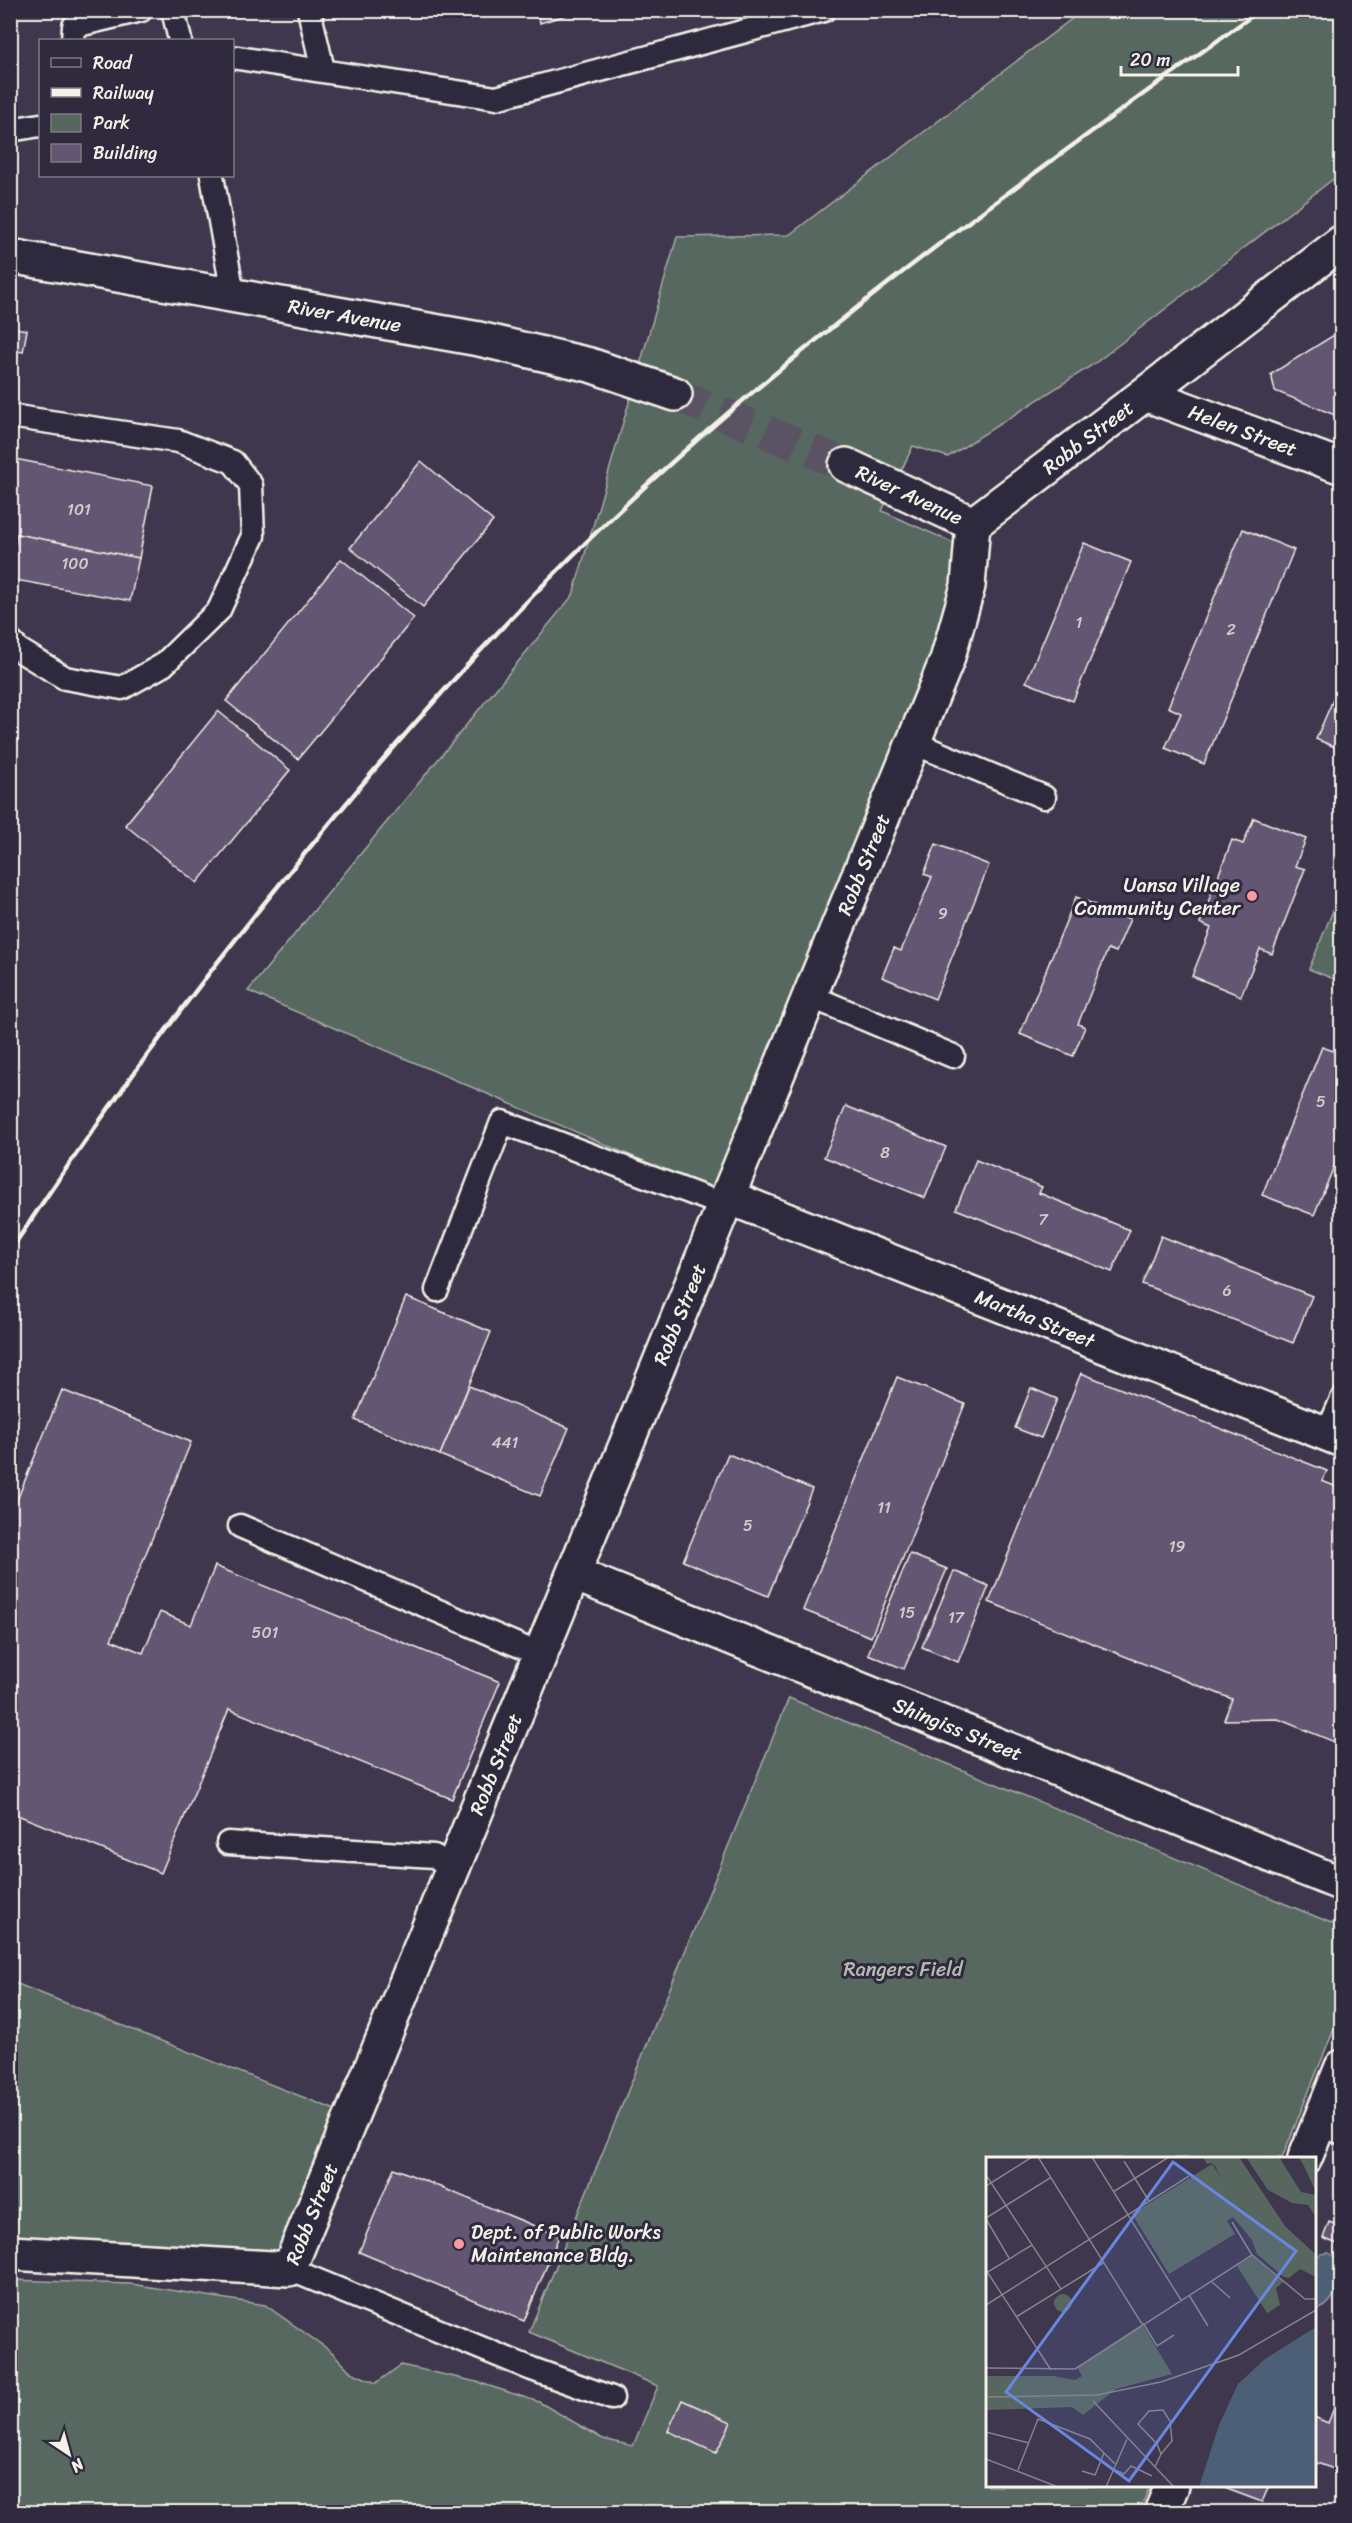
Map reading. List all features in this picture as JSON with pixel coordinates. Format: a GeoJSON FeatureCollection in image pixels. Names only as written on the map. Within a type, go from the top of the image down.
{"type":"FeatureCollection","features":[{"type":"Feature","properties":{"kind":"street","name":"Robb Street"},"geometry":{"type":"LineString","coordinates":[[10,2253],[289,2269],[947,660],[968,586],[973,524],[1341,242]]}},
{"type":"Feature","properties":{"kind":"street","name":"River Avenue"},"geometry":{"type":"LineString","coordinates":[[10,256],[233,294],[543,352],[590,365],[675,394]]}},
{"type":"Feature","properties":{"kind":"street","name":"Helen Street"},"geometry":{"type":"LineString","coordinates":[[1145,394],[1341,467]]}},
{"type":"Feature","properties":{"kind":"street","name":"River Avenue"},"geometry":{"type":"LineString","coordinates":[[846,465],[973,524]]}},
{"type":"Feature","properties":{"kind":"street","name":"Martha Street"},"geometry":{"type":"LineString","coordinates":[[726,1201],[1334,1437]]}},
{"type":"Feature","properties":{"kind":"street","name":"Shingiss Street"},"geometry":{"type":"LineString","coordinates":[[573,1574],[1341,1884]]}},
{"type":"Feature","properties":{"kind":"street"},"geometry":{"type":"LineString","coordinates":[[1306,2157],[1330,2128],[1341,2067]]}},
{"type":"Feature","properties":{"kind":"lane"},"geometry":{"type":"LineString","coordinates":[[72,26],[141,10]]}},
{"type":"Feature","properties":{"kind":"lane"},"geometry":{"type":"LineString","coordinates":[[173,10],[180,39]]}},
{"type":"Feature","properties":{"kind":"lane"},"geometry":{"type":"LineString","coordinates":[[309,10],[323,70]]}},
{"type":"Feature","properties":{"kind":"lane"},"geometry":{"type":"LineString","coordinates":[[234,57],[496,98],[824,10]]}},
{"type":"Feature","properties":{"kind":"lane"},"geometry":{"type":"LineString","coordinates":[[10,130],[39,125]]}},
{"type":"Feature","properties":{"kind":"lane"},"geometry":{"type":"LineString","coordinates":[[212,177],[233,294]]}},
{"type":"Feature","properties":{"kind":"lane"},"geometry":{"type":"LineString","coordinates":[[10,416],[178,441],[233,462],[251,485],[252,536],[219,610],[163,665],[122,688],[65,678],[19,650],[10,641]]}},
{"type":"Feature","properties":{"kind":"lane"},"geometry":{"type":"LineString","coordinates":[[914,742],[1044,797]]}},
{"type":"Feature","properties":{"kind":"lane"},"geometry":{"type":"LineString","coordinates":[[810,996],[953,1056]]}},
{"type":"Feature","properties":{"kind":"lane"},"geometry":{"type":"LineString","coordinates":[[437,1290],[502,1122],[726,1201]]}},
{"type":"Feature","properties":{"kind":"lane"},"geometry":{"type":"LineString","coordinates":[[1334,1437],[1341,1399]]}},
{"type":"Feature","properties":{"kind":"lane"},"geometry":{"type":"LineString","coordinates":[[240,1526],[541,1655]]}},
{"type":"Feature","properties":{"kind":"lane"},"geometry":{"type":"LineString","coordinates":[[228,1843],[434,1856],[453,1868]]}},
{"type":"Feature","properties":{"kind":"lane"},"geometry":{"type":"LineString","coordinates":[[289,2269],[532,2369],[612,2398]]}},
{"type":"Feature","properties":{"kind":"green space"},"geometry":{"type":"Polygon","coordinates":[[[1082,11],[1341,11],[1341,173],[1094,364],[948,457],[913,446],[882,511],[969,550],[967,585],[725,1196],[248,991],[573,595],[677,237],[789,235],[1082,11]]]}},
{"type":"Feature","properties":{"kind":"green space"},"geometry":{"type":"Polygon","coordinates":[[[1341,891],[1341,982],[1309,969],[1341,891]]]}},
{"type":"Feature","properties":{"kind":"green space","name":"Rangers Field"},"geometry":{"type":"Polygon","coordinates":[[[789,1698],[1341,1927],[1341,2012],[1282,2157],[986,2157],[986,2487],[1150,2487],[1139,2512],[11,2512],[11,2280],[131,2284],[265,2305],[332,2352],[351,2372],[376,2383],[401,2365],[477,2382],[539,2402],[603,2439],[633,2446],[658,2386],[529,2332],[789,1698]]]}},
{"type":"Feature","properties":{"kind":"green space"},"geometry":{"type":"Polygon","coordinates":[[[10,1981],[348,2115],[286,2264],[11,2247],[10,1981]]]}},
{"type":"Feature","properties":{"kind":"water"},"geometry":{"type":"Polygon","coordinates":[[[1329,2253],[1339,2260],[1340,2275],[1332,2298],[1322,2308],[1316,2310],[1316,2256],[1329,2253]]]}},
{"type":"Feature","properties":{"kind":"building"},"geometry":{"type":"Polygon","coordinates":[[[537,10],[583,10],[540,23],[537,10]]]}},
{"type":"Feature","properties":{"kind":"building"},"geometry":{"type":"Polygon","coordinates":[[[10,327],[27,330],[23,352],[10,350],[10,327]]]}},
{"type":"Feature","properties":{"kind":"building"},"geometry":{"type":"Polygon","coordinates":[[[1342,330],[1342,418],[1275,391],[1271,374],[1342,330]]]}},
{"type":"Feature","properties":{"kind":"building"},"geometry":{"type":"Polygon","coordinates":[[[10,458],[153,486],[139,558],[10,533],[10,458]]]}},
{"type":"Feature","properties":{"kind":"building"},"geometry":{"type":"Polygon","coordinates":[[[421,461],[493,521],[423,607],[350,548],[421,461]]]}},
{"type":"Feature","properties":{"kind":"building"},"geometry":{"type":"Polygon","coordinates":[[[1243,529],[1294,550],[1204,764],[1165,748],[1181,713],[1168,707],[1243,529]]]}},
{"type":"Feature","properties":{"kind":"building"},"geometry":{"type":"Polygon","coordinates":[[[17,534],[139,558],[130,601],[10,579],[17,534]]]}},
{"type":"Feature","properties":{"kind":"building"},"geometry":{"type":"Polygon","coordinates":[[[1084,543],[1131,562],[1073,701],[1026,682],[1084,543]]]}},
{"type":"Feature","properties":{"kind":"building"},"geometry":{"type":"Polygon","coordinates":[[[341,559],[414,618],[298,759],[226,701],[341,559]]]}},
{"type":"Feature","properties":{"kind":"building"},"geometry":{"type":"Polygon","coordinates":[[[1342,679],[1342,750],[1316,739],[1342,679]]]}},
{"type":"Feature","properties":{"kind":"building"},"geometry":{"type":"Polygon","coordinates":[[[218,711],[290,770],[197,883],[125,825],[218,711]]]}},
{"type":"Feature","properties":{"kind":"building","name":"Uansa Village Community Center"},"geometry":{"type":"Polygon","coordinates":[[[1254,818],[1306,839],[1295,866],[1305,869],[1272,954],[1260,949],[1241,996],[1192,976],[1211,928],[1200,923],[1232,840],[1243,844],[1254,818]]]}},
{"type":"Feature","properties":{"kind":"building"},"geometry":{"type":"Polygon","coordinates":[[[936,844],[989,865],[935,999],[882,977],[894,948],[901,951],[932,877],[924,874],[936,844]]]}},
{"type":"Feature","properties":{"kind":"building"},"geometry":{"type":"Polygon","coordinates":[[[1076,897],[1130,919],[1116,952],[1108,949],[1078,1024],[1085,1027],[1073,1056],[1020,1034],[1076,897]]]}},
{"type":"Feature","properties":{"kind":"building"},"geometry":{"type":"Polygon","coordinates":[[[1322,1047],[1342,1054],[1342,1147],[1314,1215],[1262,1195],[1322,1047]]]}},
{"type":"Feature","properties":{"kind":"building"},"geometry":{"type":"Polygon","coordinates":[[[846,1106],[946,1147],[925,1198],[824,1157],[846,1106]]]}},
{"type":"Feature","properties":{"kind":"building"},"geometry":{"type":"Polygon","coordinates":[[[976,1160],[1042,1187],[1039,1193],[1130,1230],[1112,1272],[956,1209],[976,1160]]]}},
{"type":"Feature","properties":{"kind":"building"},"geometry":{"type":"Polygon","coordinates":[[[1161,1236],[1312,1296],[1293,1343],[1142,1284],[1161,1236]]]}},
{"type":"Feature","properties":{"kind":"building"},"geometry":{"type":"Polygon","coordinates":[[[406,1297],[491,1332],[440,1455],[355,1420],[406,1297]]]}},
{"type":"Feature","properties":{"kind":"building"},"geometry":{"type":"Polygon","coordinates":[[[1081,1373],[1327,1471],[1322,1481],[1342,1489],[1342,1745],[1278,1719],[1224,1720],[1232,1699],[989,1602],[1081,1373]]]}},
{"type":"Feature","properties":{"kind":"building"},"geometry":{"type":"Polygon","coordinates":[[[897,1377],[965,1404],[871,1637],[803,1610],[897,1377]]]}},
{"type":"Feature","properties":{"kind":"building"},"geometry":{"type":"Polygon","coordinates":[[[469,1386],[569,1428],[540,1496],[440,1455],[469,1386]]]}},
{"type":"Feature","properties":{"kind":"building"},"geometry":{"type":"Polygon","coordinates":[[[1031,1388],[1057,1399],[1041,1438],[1015,1428],[1031,1388]]]}},
{"type":"Feature","properties":{"kind":"building"},"geometry":{"type":"Polygon","coordinates":[[[62,1390],[191,1442],[111,1640],[143,1653],[160,1612],[191,1625],[215,1566],[500,1682],[452,1799],[229,1709],[161,1873],[10,1812],[10,1517],[62,1390]]]}},
{"type":"Feature","properties":{"kind":"building"},"geometry":{"type":"Polygon","coordinates":[[[728,1454],[812,1489],[768,1596],[683,1561],[728,1454]]]}},
{"type":"Feature","properties":{"kind":"building"},"geometry":{"type":"Polygon","coordinates":[[[910,1554],[947,1569],[904,1669],[868,1654],[910,1554]]]}},
{"type":"Feature","properties":{"kind":"building"},"geometry":{"type":"Polygon","coordinates":[[[954,1571],[989,1586],[958,1662],[922,1647],[954,1571]]]}},
{"type":"Feature","properties":{"kind":"building","name":"Dept. of Public Works Maintenance Bldg."},"geometry":{"type":"Polygon","coordinates":[[[394,2168],[559,2236],[524,2321],[359,2252],[394,2168]]]}},
{"type":"Feature","properties":{"kind":"building"},"geometry":{"type":"Polygon","coordinates":[[[1329,2222],[1342,2227],[1342,2246],[1323,2238],[1329,2222]]]}},
{"type":"Feature","properties":{"kind":"building"},"geometry":{"type":"Polygon","coordinates":[[[1342,2388],[1342,2472],[1316,2463],[1316,2418],[1328,2423],[1342,2388]]]}},
{"type":"Feature","properties":{"kind":"building"},"geometry":{"type":"Polygon","coordinates":[[[682,2400],[731,2422],[716,2453],[668,2431],[682,2400]]]}},
{"type":"Feature","properties":{"kind":"building"},"geometry":{"type":"Polygon","coordinates":[[[1222,2487],[1269,2487],[1262,2502],[1222,2487]]]}},
{"type":"Feature","properties":{"kind":"tunnel"},"geometry":{"type":"LineString","coordinates":[[675,394],[846,465]]}},
{"type":"Feature","properties":{"kind":"railway"},"geometry":{"type":"LineString","coordinates":[[10,1251],[124,1086],[204,979],[287,875],[412,726],[498,632],[587,541],[680,455],[820,337],[964,225],[1260,10]]}},
{"type":"Feature","properties":{"kind":"place","name":"Uansa Village Community Center"},"geometry":{"type":"Point","coordinates":[1252,896]}},
{"type":"Feature","properties":{"kind":"place","name":"Dept. of Public Works Maintenance Bldg."},"geometry":{"type":"Point","coordinates":[459,2244]}}]}
